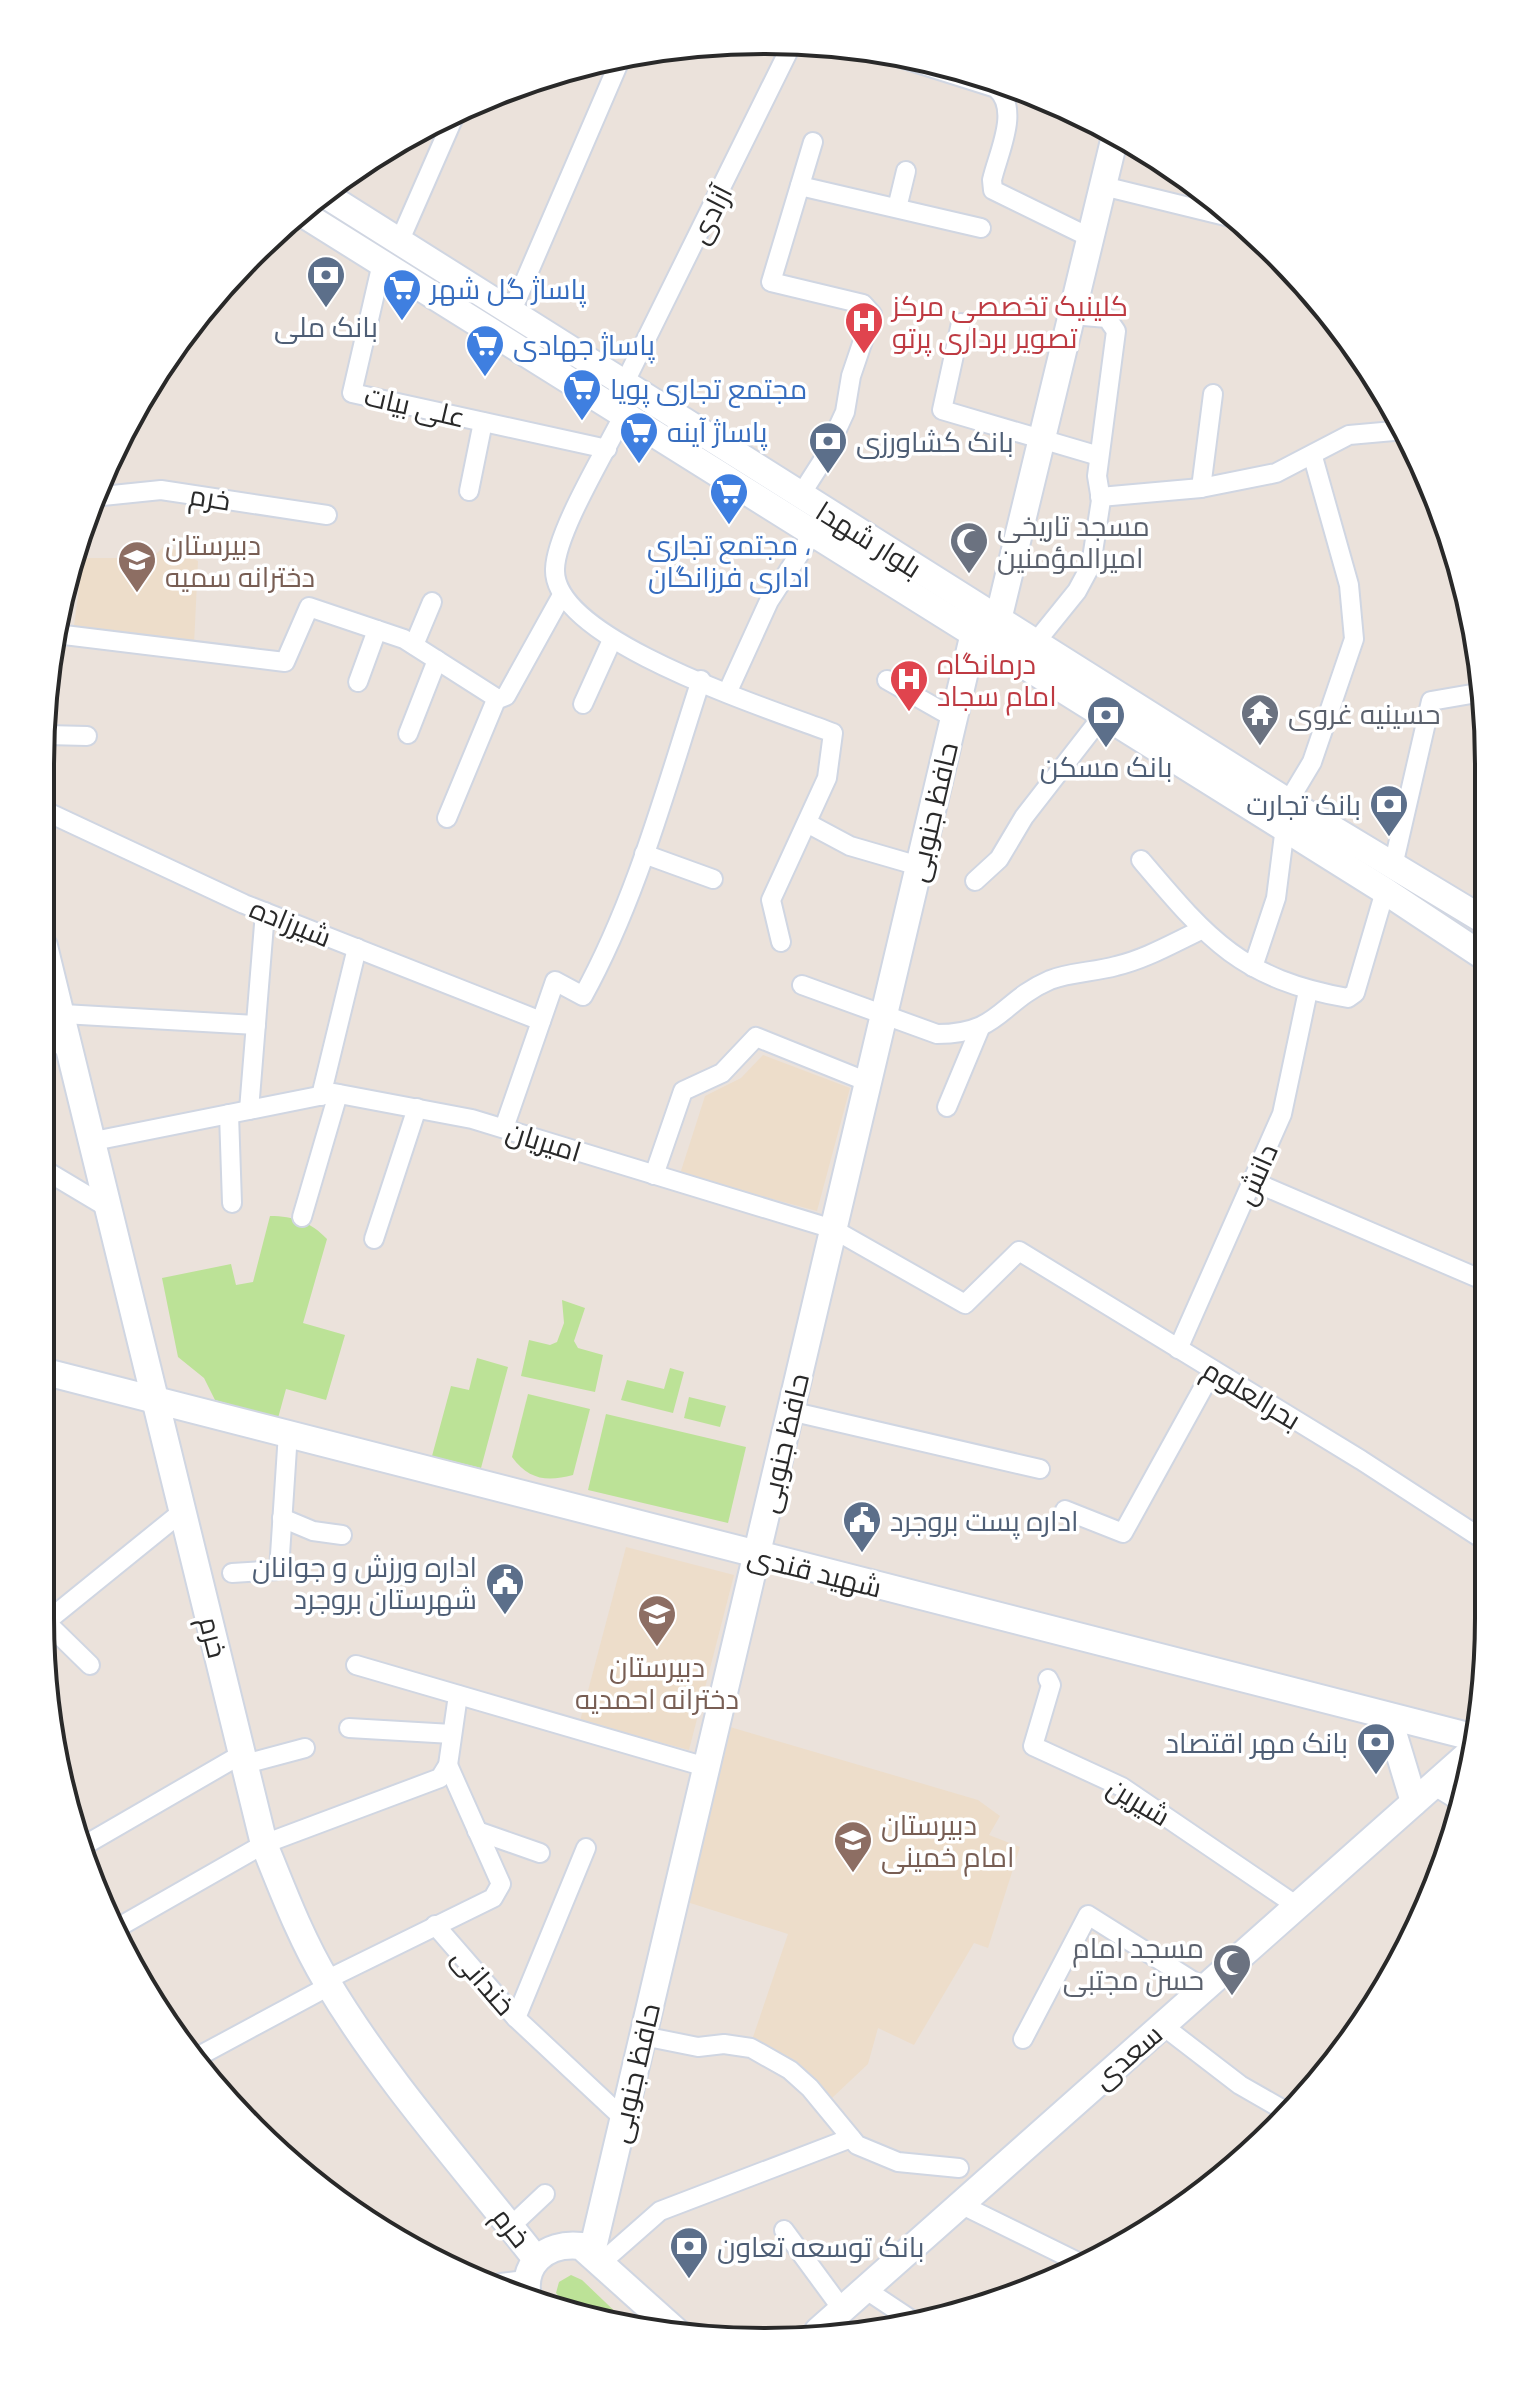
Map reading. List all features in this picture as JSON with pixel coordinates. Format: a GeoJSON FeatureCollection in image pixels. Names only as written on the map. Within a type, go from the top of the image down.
{"type":"FeatureCollection","features":[{"type":"Feature","properties":{"kind":"main road"},"geometry":{"type":"LineString","coordinates":[[974,633],[998,620],[1113,145]]}},
{"type":"Feature","properties":{"kind":"main road","name":"بلوار شهدا"},"geometry":{"type":"LineString","coordinates":[[334,200],[1035,643],[1286,815]]}},
{"type":"Feature","properties":{"kind":"main road","name":"بلوار شهدا"},"geometry":{"type":"LineString","coordinates":[[310,218],[1104,714],[1286,815],[1400,885]]}},
{"type":"Feature","properties":{"kind":"main road","name":"حافظ جنوبی"},"geometry":{"type":"LineString","coordinates":[[597,2257],[623,2118],[974,633]]}},
{"type":"Feature","properties":{"kind":"main road"},"geometry":{"type":"LineString","coordinates":[[1400,885],[1475,917]]}},
{"type":"Feature","properties":{"kind":"main road"},"geometry":{"type":"LineString","coordinates":[[1400,885],[1475,935]]}},
{"type":"Feature","properties":{"kind":"main road"},"geometry":{"type":"LineString","coordinates":[[1400,885],[1475,949]]}},
{"type":"Feature","properties":{"kind":"main road","name":"خرم"},"geometry":{"type":"LineString","coordinates":[[54,990],[70,1041],[264,1844],[293,1916],[327,1983],[380,2059],[536,2259]]}},
{"type":"Feature","properties":{"kind":"main road","name":"شهید قندی"},"geometry":{"type":"LineString","coordinates":[[54,1374],[1465,1735]]}},
{"type":"Feature","properties":{"kind":"main road"},"geometry":{"type":"LineString","coordinates":[[1388,1716],[1424,1794]]}},
{"type":"Feature","properties":{"kind":"main road","name":"سعدی"},"geometry":{"type":"LineString","coordinates":[[825,2325],[1460,1762]]}},
{"type":"Feature","properties":{"kind":"main road"},"geometry":{"type":"LineString","coordinates":[[522,2285],[536,2259],[554,2246],[568,2244],[597,2257],[653,2319]]}},
{"type":"Feature","properties":{"kind":"street","name":"آزادی"},"geometry":{"type":"LineString","coordinates":[[625,382],[787,55]]}},
{"type":"Feature","properties":{"kind":"street"},"geometry":{"type":"LineString","coordinates":[[511,313],[616,70]]}},
{"type":"Feature","properties":{"kind":"street"},"geometry":{"type":"LineString","coordinates":[[1006,97],[1009,108],[992,180],[993,190],[1091,238]]}},
{"type":"Feature","properties":{"kind":"street"},"geometry":{"type":"LineString","coordinates":[[400,240],[449,127]]}},
{"type":"Feature","properties":{"kind":"street"},"geometry":{"type":"LineString","coordinates":[[800,496],[823,460],[845,412],[851,376],[872,314],[863,304],[771,282],[813,142]]}},
{"type":"Feature","properties":{"kind":"street"},"geometry":{"type":"LineString","coordinates":[[897,208],[906,171]]}},
{"type":"Feature","properties":{"kind":"street"},"geometry":{"type":"LineString","coordinates":[[800,186],[981,228]]}},
{"type":"Feature","properties":{"kind":"street"},"geometry":{"type":"LineString","coordinates":[[1103,186],[1211,212]]}},
{"type":"Feature","properties":{"kind":"street","name":"علی بیات"},"geometry":{"type":"LineString","coordinates":[[382,263],[352,393],[607,449]]}},
{"type":"Feature","properties":{"kind":"street"},"geometry":{"type":"LineString","coordinates":[[1035,643],[1077,591],[1091,565],[1098,540],[1100,497],[1097,476],[1116,331],[1107,318],[1072,315]]}},
{"type":"Feature","properties":{"kind":"street"},"geometry":{"type":"LineString","coordinates":[[961,323],[942,410],[1099,456]]}},
{"type":"Feature","properties":{"kind":"street"},"geometry":{"type":"LineString","coordinates":[[1201,488],[1213,394]]}},
{"type":"Feature","properties":{"kind":"street"},"geometry":{"type":"LineString","coordinates":[[624,414],[563,538],[555,566],[562,595],[567,604],[612,640],[833,733],[827,778],[771,900],[781,942]]}},
{"type":"Feature","properties":{"kind":"street"},"geometry":{"type":"LineString","coordinates":[[469,491],[483,422]]}},
{"type":"Feature","properties":{"kind":"street"},"geometry":{"type":"LineString","coordinates":[[1100,497],[1201,488],[1276,473],[1313,457],[1349,435],[1392,431]]}},
{"type":"Feature","properties":{"kind":"street"},"geometry":{"type":"LineString","coordinates":[[1253,967],[1276,898],[1286,815],[1312,762],[1354,639],[1349,585],[1313,457]]}},
{"type":"Feature","properties":{"kind":"street","name":"خرم"},"geometry":{"type":"LineString","coordinates":[[107,496],[161,490],[327,515]]}},
{"type":"Feature","properties":{"kind":"street"},"geometry":{"type":"LineString","coordinates":[[728,691],[769,601],[813,533]]}},
{"type":"Feature","properties":{"kind":"street"},"geometry":{"type":"LineString","coordinates":[[447,818],[498,699],[506,696],[562,595]]}},
{"type":"Feature","properties":{"kind":"street"},"geometry":{"type":"LineString","coordinates":[[414,645],[432,602]]}},
{"type":"Feature","properties":{"kind":"street"},"geometry":{"type":"LineString","coordinates":[[66,635],[285,662],[309,607],[414,645],[498,699]]}},
{"type":"Feature","properties":{"kind":"street"},"geometry":{"type":"LineString","coordinates":[[358,682],[377,630]]}},
{"type":"Feature","properties":{"kind":"street"},"geometry":{"type":"LineString","coordinates":[[583,704],[612,640]]}},
{"type":"Feature","properties":{"kind":"street"},"geometry":{"type":"LineString","coordinates":[[408,734],[437,660]]}},
{"type":"Feature","properties":{"kind":"street"},"geometry":{"type":"LineString","coordinates":[[504,1128],[555,981],[583,996],[608,950],[644,854],[701,680]]}},
{"type":"Feature","properties":{"kind":"street"},"geometry":{"type":"LineString","coordinates":[[887,680],[954,718]]}},
{"type":"Feature","properties":{"kind":"street"},"geometry":{"type":"LineString","coordinates":[[1141,860],[1201,930],[1253,967],[1275,980],[1308,991],[1348,998],[1355,993],[1400,885],[1431,701],[1471,694]]}},
{"type":"Feature","properties":{"kind":"street"},"geometry":{"type":"LineString","coordinates":[[975,881],[999,859],[1024,817],[1104,714]]}},
{"type":"Feature","properties":{"kind":"street"},"geometry":{"type":"LineString","coordinates":[[55,735],[87,736]]}},
{"type":"Feature","properties":{"kind":"street","name":"شیرزاده"},"geometry":{"type":"LineString","coordinates":[[54,815],[265,912],[541,1021]]}},
{"type":"Feature","properties":{"kind":"street"},"geometry":{"type":"LineString","coordinates":[[807,823],[850,846],[919,866]]}},
{"type":"Feature","properties":{"kind":"street"},"geometry":{"type":"LineString","coordinates":[[644,854],[713,879]]}},
{"type":"Feature","properties":{"kind":"street"},"geometry":{"type":"LineString","coordinates":[[249,1110],[265,912]]}},
{"type":"Feature","properties":{"kind":"street"},"geometry":{"type":"LineString","coordinates":[[802,985],[937,1034],[989,1025],[1014,1000],[1053,978],[1133,962],[1201,930]]}},
{"type":"Feature","properties":{"kind":"street"},"geometry":{"type":"LineString","coordinates":[[302,1217],[330,1095],[357,948]]}},
{"type":"Feature","properties":{"kind":"street","name":"دانش"},"geometry":{"type":"LineString","coordinates":[[1178,1349],[1282,1114],[1308,991]]}},
{"type":"Feature","properties":{"kind":"street"},"geometry":{"type":"LineString","coordinates":[[63,1014],[256,1025]]}},
{"type":"Feature","properties":{"kind":"street"},"geometry":{"type":"LineString","coordinates":[[947,1107],[980,1028]]}},
{"type":"Feature","properties":{"kind":"street"},"geometry":{"type":"LineString","coordinates":[[654,1175],[683,1091],[722,1073],[756,1037],[868,1082]]}},
{"type":"Feature","properties":{"kind":"street"},"geometry":{"type":"LineString","coordinates":[[54,1045],[70,1041]]}},
{"type":"Feature","properties":{"kind":"street","name":"امیریان"},"geometry":{"type":"LineString","coordinates":[[94,1141],[330,1095],[417,1108],[504,1128],[833,1229],[965,1304],[1019,1251]]}},
{"type":"Feature","properties":{"kind":"street"},"geometry":{"type":"LineString","coordinates":[[374,1239],[417,1108]]}},
{"type":"Feature","properties":{"kind":"street"},"geometry":{"type":"LineString","coordinates":[[229,1114],[232,1203]]}},
{"type":"Feature","properties":{"kind":"street"},"geometry":{"type":"LineString","coordinates":[[54,1176],[110,1209]]}},
{"type":"Feature","properties":{"kind":"street"},"geometry":{"type":"LineString","coordinates":[[1252,1181],[1475,1277]]}},
{"type":"Feature","properties":{"kind":"street","name":"بحرالعلوم"},"geometry":{"type":"LineString","coordinates":[[1019,1251],[1475,1534]]}},
{"type":"Feature","properties":{"kind":"street"},"geometry":{"type":"LineString","coordinates":[[1065,1510],[1123,1533],[1213,1370]]}},
{"type":"Feature","properties":{"kind":"street"},"geometry":{"type":"LineString","coordinates":[[790,1411],[1040,1469]]}},
{"type":"Feature","properties":{"kind":"street"},"geometry":{"type":"LineString","coordinates":[[232,1573],[279,1570],[288,1433]]}},
{"type":"Feature","properties":{"kind":"street"},"geometry":{"type":"LineString","coordinates":[[54,1616],[183,1511]]}},
{"type":"Feature","properties":{"kind":"street"},"geometry":{"type":"LineString","coordinates":[[282,1518],[313,1531],[342,1535]]}},
{"type":"Feature","properties":{"kind":"street"},"geometry":{"type":"LineString","coordinates":[[55,1634],[90,1665]]}},
{"type":"Feature","properties":{"kind":"street"},"geometry":{"type":"LineString","coordinates":[[356,1665],[706,1767]]}},
{"type":"Feature","properties":{"kind":"street","name":"شیرین"},"geometry":{"type":"LineString","coordinates":[[1048,1679],[1051,1685],[1033,1746],[1122,1787],[1297,1906]]}},
{"type":"Feature","properties":{"kind":"street"},"geometry":{"type":"LineString","coordinates":[[435,1925],[493,1898],[501,1884],[477,1831],[444,1771],[458,1695]]}},
{"type":"Feature","properties":{"kind":"street"},"geometry":{"type":"LineString","coordinates":[[349,1728],[452,1734]]}},
{"type":"Feature","properties":{"kind":"street"},"geometry":{"type":"LineString","coordinates":[[90,1838],[243,1759],[305,1748]]}},
{"type":"Feature","properties":{"kind":"street"},"geometry":{"type":"LineString","coordinates":[[124,1924],[264,1844],[444,1771]]}},
{"type":"Feature","properties":{"kind":"street"},"geometry":{"type":"LineString","coordinates":[[1424,1794],[1451,1799]]}},
{"type":"Feature","properties":{"kind":"street"},"geometry":{"type":"LineString","coordinates":[[477,1831],[540,1853]]}},
{"type":"Feature","properties":{"kind":"street"},"geometry":{"type":"LineString","coordinates":[[516,2018],[586,1848]]}},
{"type":"Feature","properties":{"kind":"street"},"geometry":{"type":"LineString","coordinates":[[1023,2039],[1088,1915],[1204,1988]]}},
{"type":"Feature","properties":{"kind":"street","name":"خندانی"},"geometry":{"type":"LineString","coordinates":[[204,2053],[435,1925],[516,2018],[623,2118]]}},
{"type":"Feature","properties":{"kind":"street"},"geometry":{"type":"LineString","coordinates":[[1162,2025],[1240,2085],[1279,2107]]}},
{"type":"Feature","properties":{"kind":"street"},"geometry":{"type":"LineString","coordinates":[[643,2036],[698,2047],[724,2044],[751,2048],[790,2070],[810,2088],[851,2138],[873,2154],[898,2162],[959,2168]]}},
{"type":"Feature","properties":{"kind":"street"},"geometry":{"type":"LineString","coordinates":[[597,2257],[660,2211],[851,2138]]}},
{"type":"Feature","properties":{"kind":"street"},"geometry":{"type":"LineString","coordinates":[[511,2226],[545,2194]]}},
{"type":"Feature","properties":{"kind":"street"},"geometry":{"type":"LineString","coordinates":[[960,2204],[1071,2259]]}},
{"type":"Feature","properties":{"kind":"street"},"geometry":{"type":"LineString","coordinates":[[784,2230],[842,2309]]}},
{"type":"Feature","properties":{"kind":"street"},"geometry":{"type":"LineString","coordinates":[[865,2289],[903,2314]]}},
{"type":"Feature","properties":{"kind":"shaded area","name":"دبیرستان دخترانه سمیه"},"geometry":{"type":"Polygon","coordinates":[[[165,545],[198,561],[194,645],[74,626],[85,558],[152,558],[165,545]]]}},
{"type":"Feature","properties":{"kind":"shaded area"},"geometry":{"type":"Polygon","coordinates":[[[763,1055],[850,1088],[817,1211],[680,1174],[705,1096],[741,1078],[763,1055]]]}},
{"type":"Feature","properties":{"kind":"shaded area","name":"دبیرستان دخترانه احمدیه"},"geometry":{"type":"Polygon","coordinates":[[[626,1547],[734,1575],[689,1750],[580,1721],[626,1547]]]}},
{"type":"Feature","properties":{"kind":"shaded area","name":"دبیرستان امام خمینی"},"geometry":{"type":"Polygon","coordinates":[[[730,1727],[978,1800],[1000,1816],[989,1835],[1020,1847],[988,1948],[974,1943],[914,2045],[878,2028],[868,2064],[832,2098],[776,2052],[751,2043],[788,1934],[687,1902],[730,1727]]]}},
{"type":"Feature","properties":{"kind":"green space"},"geometry":{"type":"Polygon","coordinates":[[[270,1216],[302,1221],[327,1239],[303,1323],[345,1335],[326,1400],[286,1389],[278,1418],[215,1400],[204,1378],[178,1357],[162,1278],[231,1264],[236,1285],[253,1282],[270,1216]]]}},
{"type":"Feature","properties":{"kind":"green space"},"geometry":{"type":"Polygon","coordinates":[[[562,1300],[585,1308],[574,1341],[578,1348],[603,1355],[595,1392],[521,1376],[529,1340],[550,1345],[557,1342],[564,1323],[562,1300]]]}},
{"type":"Feature","properties":{"kind":"green space"},"geometry":{"type":"Polygon","coordinates":[[[477,1358],[508,1367],[481,1468],[432,1456],[451,1386],[469,1390],[477,1358]]]}},
{"type":"Feature","properties":{"kind":"green space"},"geometry":{"type":"Polygon","coordinates":[[[670,1368],[684,1372],[673,1413],[621,1400],[627,1380],[664,1389],[670,1368]]]}},
{"type":"Feature","properties":{"kind":"green space"},"geometry":{"type":"Polygon","coordinates":[[[528,1394],[590,1409],[573,1475],[547,1478],[532,1475],[512,1457],[528,1394]]]}},
{"type":"Feature","properties":{"kind":"green space"},"geometry":{"type":"Polygon","coordinates":[[[689,1397],[726,1406],[720,1427],[684,1418],[689,1397]]]}},
{"type":"Feature","properties":{"kind":"green space"},"geometry":{"type":"Polygon","coordinates":[[[606,1414],[746,1447],[728,1523],[588,1490],[606,1414]]]}},
{"type":"Feature","properties":{"kind":"green space"},"geometry":{"type":"Polygon","coordinates":[[[571,2275],[582,2280],[615,2312],[560,2297],[556,2293],[559,2282],[571,2275]]]}},
{"type":"Feature","properties":{"kind":"place","name":"بانک ملی"},"geometry":{"type":"Point","coordinates":[326,309]}},
{"type":"Feature","properties":{"kind":"place","name":"پاساژ گل شهر"},"geometry":{"type":"Point","coordinates":[402,322]}},
{"type":"Feature","properties":{"kind":"place","name":"کلینیک تخصصی مرکز تصویر برداری پرتو"},"geometry":{"type":"Point","coordinates":[864,355]}},
{"type":"Feature","properties":{"kind":"place","name":"پاساژ جهادی"},"geometry":{"type":"Point","coordinates":[485,378]}},
{"type":"Feature","properties":{"kind":"place","name":"مجتمع تجاری پویا"},"geometry":{"type":"Point","coordinates":[582,422]}},
{"type":"Feature","properties":{"kind":"place","name":"پاساژ آینه"},"geometry":{"type":"Point","coordinates":[639,465]}},
{"type":"Feature","properties":{"kind":"place","name":"بانک کشاورزی"},"geometry":{"type":"Point","coordinates":[828,475]}},
{"type":"Feature","properties":{"kind":"place","name":"مجتمع تجاری ، اداری فرزانگان"},"geometry":{"type":"Point","coordinates":[729,526]}},
{"type":"Feature","properties":{"kind":"place","name":"مسجد تاریخی امیرالمؤمنین"},"geometry":{"type":"Point","coordinates":[969,575]}},
{"type":"Feature","properties":{"kind":"place","name":"دبیرستان دخترانه سمیه"},"geometry":{"type":"Point","coordinates":[137,594]}},
{"type":"Feature","properties":{"kind":"place","name":"درمانگاه امام سجاد"},"geometry":{"type":"Point","coordinates":[909,713]}},
{"type":"Feature","properties":{"kind":"place","name":"حسینیه غروی"},"geometry":{"type":"Point","coordinates":[1260,747]}},
{"type":"Feature","properties":{"kind":"place","name":"بانک مسکن"},"geometry":{"type":"Point","coordinates":[1106,749]}},
{"type":"Feature","properties":{"kind":"place","name":"بانک تجارت"},"geometry":{"type":"Point","coordinates":[1389,838]}},
{"type":"Feature","properties":{"kind":"place","name":"اداره پست بروجرد"},"geometry":{"type":"Point","coordinates":[862,1554]}},
{"type":"Feature","properties":{"kind":"place","name":"اداره ورزش و جوانان شهرستان بروجرد"},"geometry":{"type":"Point","coordinates":[505,1616]}},
{"type":"Feature","properties":{"kind":"place","name":"دبیرستان دخترانه احمدیه"},"geometry":{"type":"Point","coordinates":[657,1648]}},
{"type":"Feature","properties":{"kind":"place","name":"بانک مهر اقتصاد"},"geometry":{"type":"Point","coordinates":[1376,1776]}},
{"type":"Feature","properties":{"kind":"place","name":"دبیرستان امام خمینی"},"geometry":{"type":"Point","coordinates":[853,1874]}},
{"type":"Feature","properties":{"kind":"place","name":"مسجد امام حسن مجتبی"},"geometry":{"type":"Point","coordinates":[1232,1997]}},
{"type":"Feature","properties":{"kind":"place","name":"بانک توسعه تعاون"},"geometry":{"type":"Point","coordinates":[689,2280]}}]}
